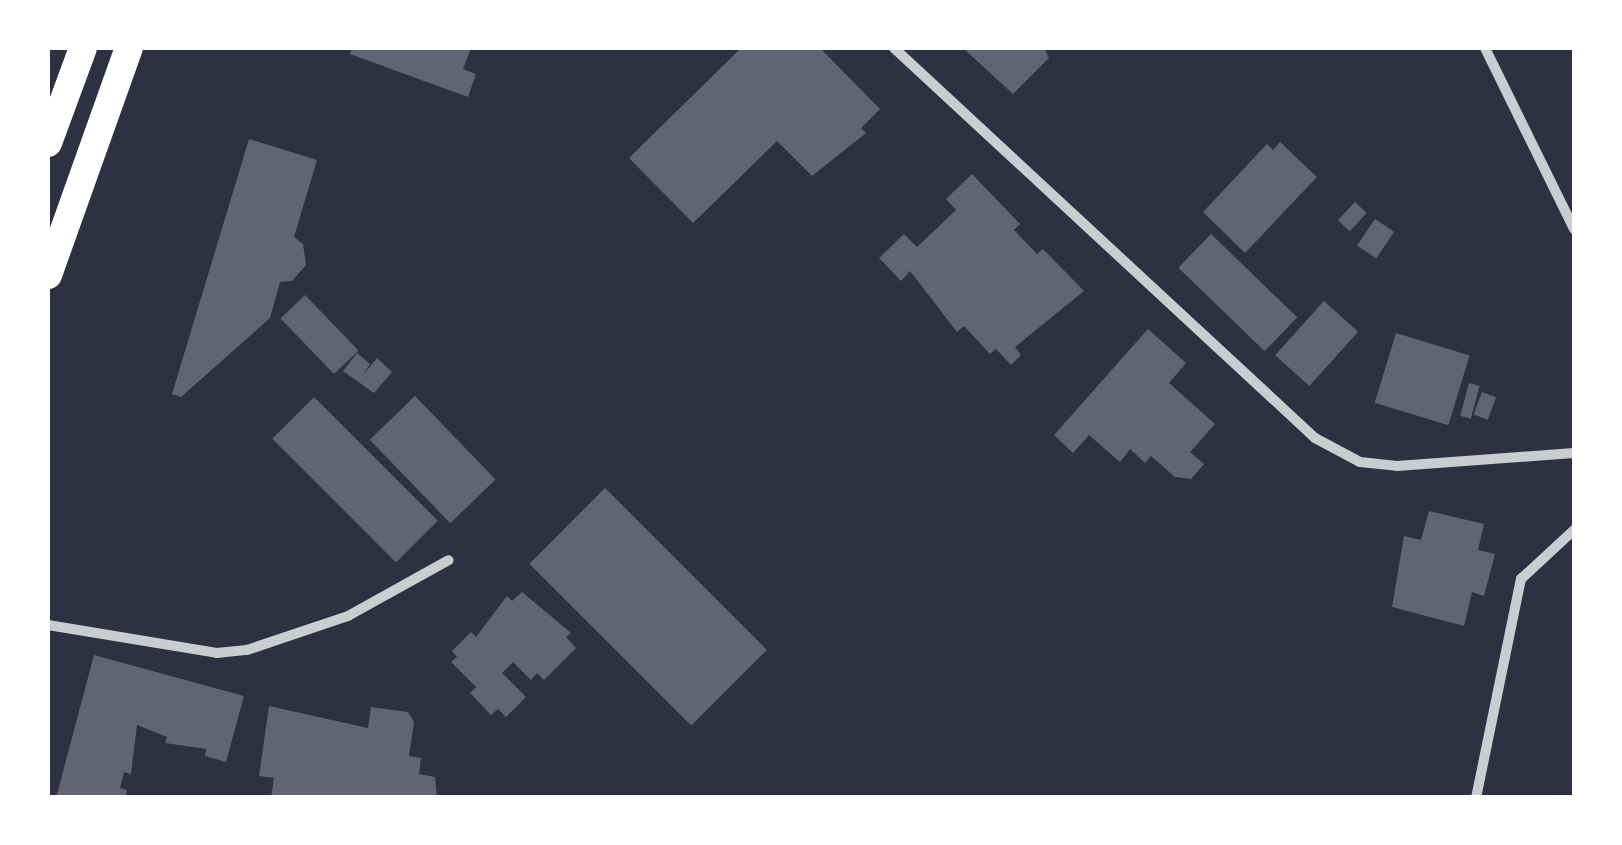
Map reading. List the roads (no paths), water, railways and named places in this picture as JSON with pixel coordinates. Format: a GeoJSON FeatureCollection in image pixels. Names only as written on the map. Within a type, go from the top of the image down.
{"type":"FeatureCollection","features":[{"type":"Feature","properties":{"kind":"highway"},"geometry":{"type":"LineString","coordinates":[[48,143],[82,48]]}},
{"type":"Feature","properties":{"kind":"highway"},"geometry":{"type":"LineString","coordinates":[[48,275],[129,48]]}},
{"type":"Feature","properties":{"kind":"street"},"geometry":{"type":"LineString","coordinates":[[894,48],[1314,438],[1360,462],[1397,466],[1574,454]]}},
{"type":"Feature","properties":{"kind":"street"},"geometry":{"type":"LineString","coordinates":[[1485,48],[1574,229]]}},
{"type":"Feature","properties":{"kind":"street"},"geometry":{"type":"LineString","coordinates":[[1476,798],[1521,579],[1574,530]]}},
{"type":"Feature","properties":{"kind":"street"},"geometry":{"type":"LineString","coordinates":[[48,625],[217,654],[247,650],[348,616],[450,560]]}}]}
